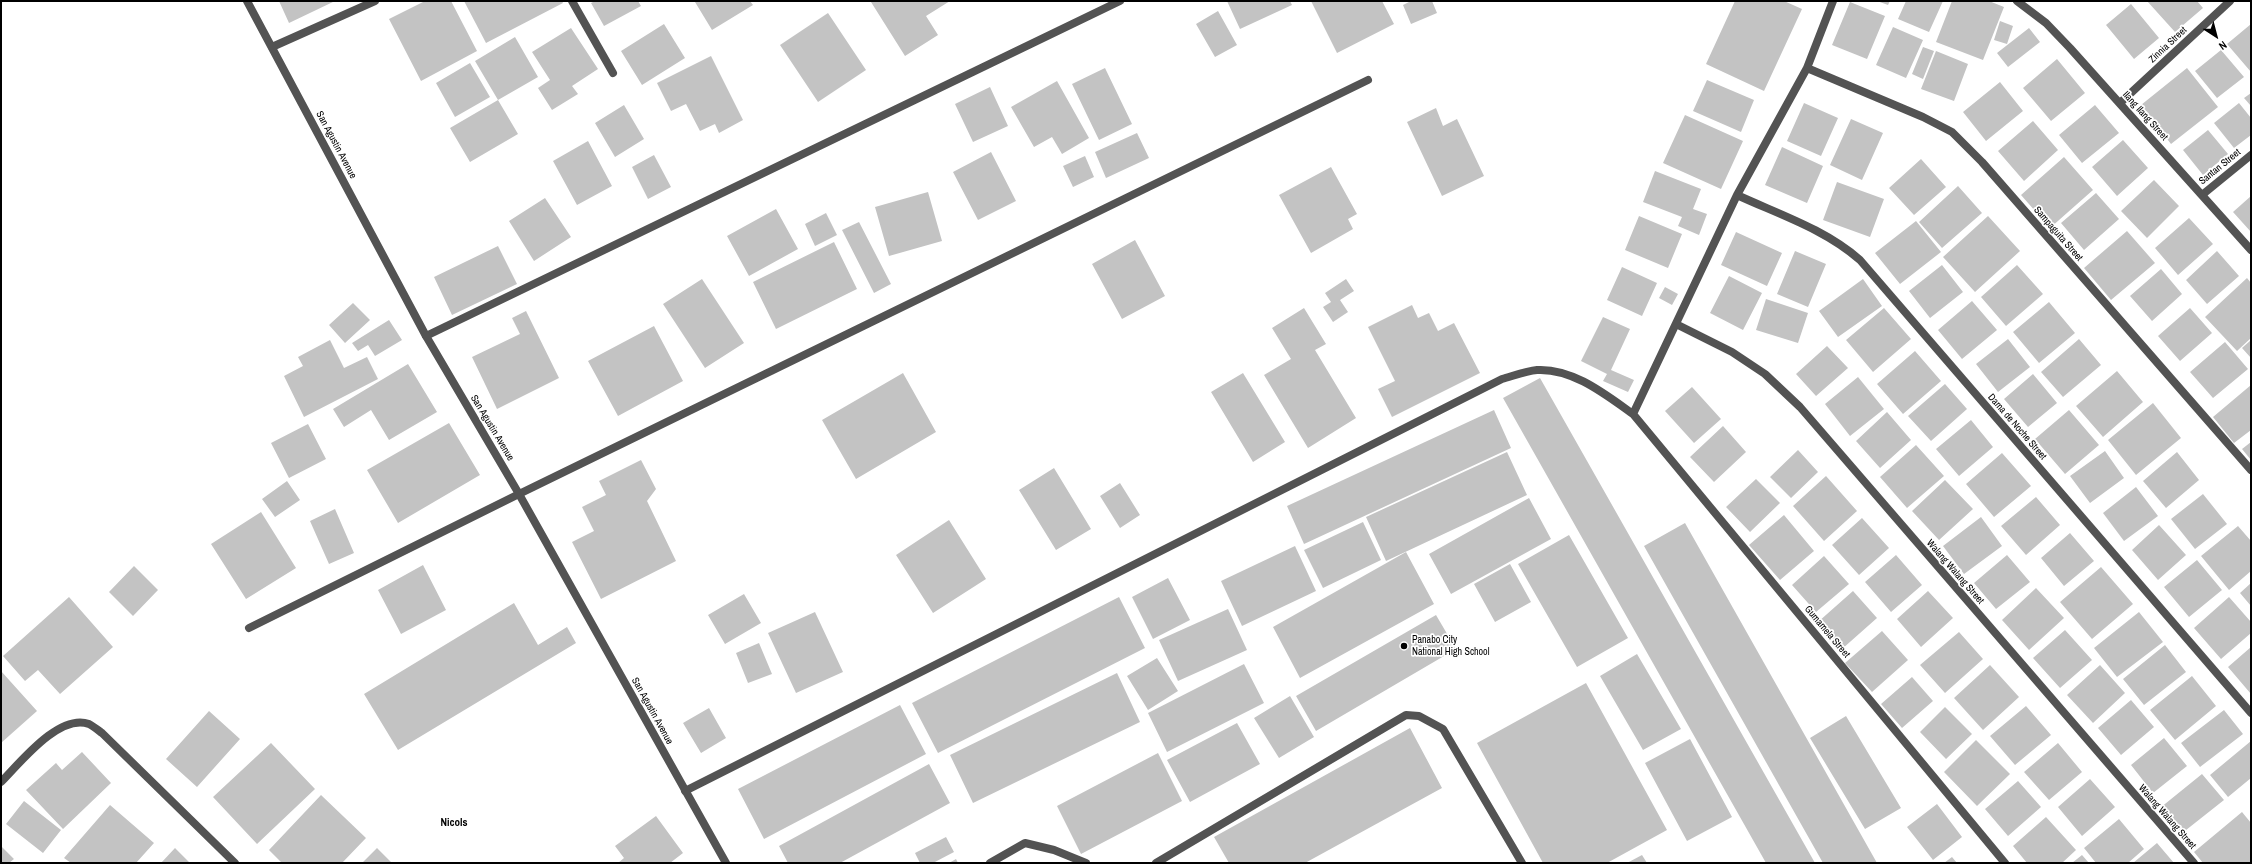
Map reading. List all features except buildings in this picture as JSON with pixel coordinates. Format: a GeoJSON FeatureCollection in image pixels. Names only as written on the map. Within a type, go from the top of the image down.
{"type":"FeatureCollection","features":[{"type":"Feature","properties":{"kind":"street","name":"San Agustin Avenue"},"geometry":{"type":"LineString","coordinates":[[247,1],[426,336],[519,494],[726,863]]}},
{"type":"Feature","properties":{"kind":"street"},"geometry":{"type":"LineString","coordinates":[[272,47],[375,1]]}},
{"type":"Feature","properties":{"kind":"street"},"geometry":{"type":"LineString","coordinates":[[572,1],[612,73]]}},
{"type":"Feature","properties":{"kind":"street"},"geometry":{"type":"LineString","coordinates":[[426,336],[1120,1]]}},
{"type":"Feature","properties":{"kind":"street"},"geometry":{"type":"LineString","coordinates":[[1633,414],[1737,195],[1807,68],[1833,1]]}},
{"type":"Feature","properties":{"kind":"street","name":"Ilang Ilang Street"},"geometry":{"type":"LineString","coordinates":[[2018,1],[2046,23],[2120,103],[2251,250]]}},
{"type":"Feature","properties":{"kind":"street","name":"Zinnia Street"},"geometry":{"type":"LineString","coordinates":[[2120,103],[2230,1]]}},
{"type":"Feature","properties":{"kind":"street","name":"Sampaguita Street"},"geometry":{"type":"LineString","coordinates":[[1807,68],[1923,117],[1952,132],[1982,162],[2251,470]]}},
{"type":"Feature","properties":{"kind":"street"},"geometry":{"type":"LineString","coordinates":[[249,628],[519,494],[1368,80]]}},
{"type":"Feature","properties":{"kind":"street","name":"Santan Street"},"geometry":{"type":"LineString","coordinates":[[2202,195],[2251,155]]}},
{"type":"Feature","properties":{"kind":"street","name":"Dama de Noche Street"},"geometry":{"type":"LineString","coordinates":[[1737,195],[1826,236],[1847,248],[1860,260],[2251,713]]}},
{"type":"Feature","properties":{"kind":"street","name":"Walang Walang Street"},"geometry":{"type":"LineString","coordinates":[[1676,324],[1732,352],[1765,374],[1800,407],[2194,863]]}},
{"type":"Feature","properties":{"kind":"street","name":"Gumamela Street"},"geometry":{"type":"LineString","coordinates":[[685,791],[1502,379],[1538,370],[1563,374],[1595,387],[1633,414],[2005,863]]}},
{"type":"Feature","properties":{"kind":"street"},"geometry":{"type":"LineString","coordinates":[[1156,863],[1406,714],[1419,716],[1443,729],[1522,863]]}},
{"type":"Feature","properties":{"kind":"street"},"geometry":{"type":"LineString","coordinates":[[1,782],[53,731],[73,723],[88,724],[102,733],[236,863]]}},
{"type":"Feature","properties":{"kind":"street"},"geometry":{"type":"LineString","coordinates":[[990,863],[1025,843],[1054,850],[1086,863]]}},
{"type":"Feature","properties":{"kind":"place","name":"Panabo City National High School"},"geometry":{"type":"Point","coordinates":[1404,646]}},
{"type":"Feature","properties":{"kind":"district","name":"Nicols"},"geometry":{"type":"Point","coordinates":[454,823]}}]}
